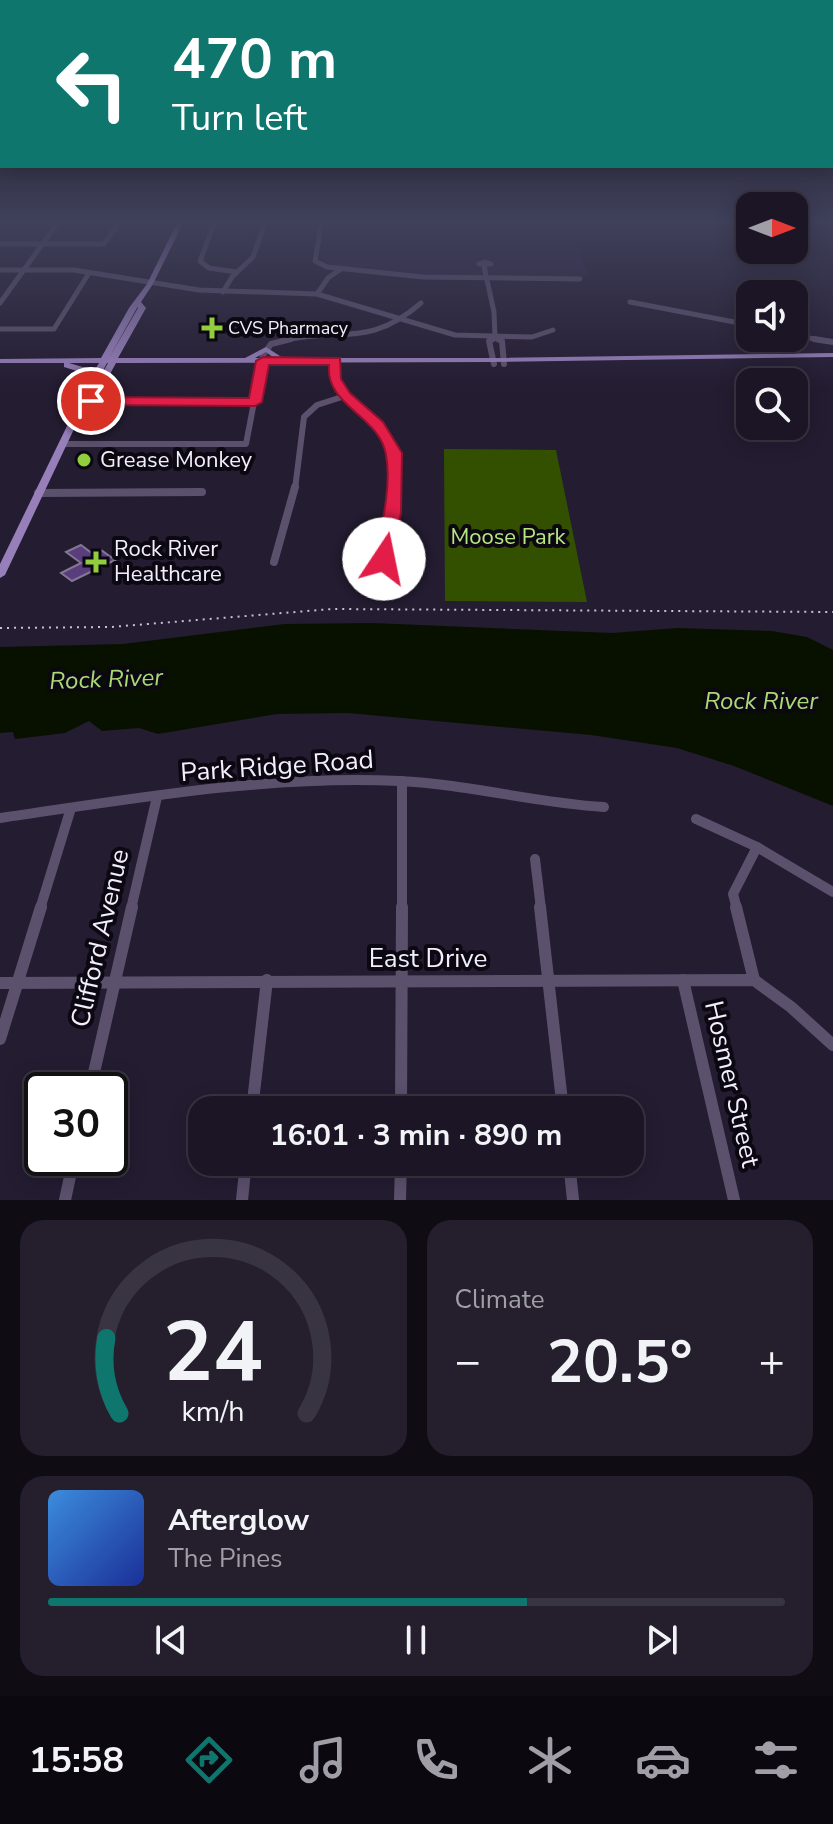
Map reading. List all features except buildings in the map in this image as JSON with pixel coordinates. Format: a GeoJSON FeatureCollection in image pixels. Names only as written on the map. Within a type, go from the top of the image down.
{"type":"FeatureCollection","features":[{"type":"Feature","properties":{"kind":"main road"},"geometry":{"type":"LineString","coordinates":[[107,363],[110,348],[153,277]]}},
{"type":"Feature","properties":{"kind":"main road"},"geometry":{"type":"LineString","coordinates":[[77,418],[74,415],[76,409],[107,363],[122,348],[142,308],[138,304]]}},
{"type":"Feature","properties":{"kind":"main road"},"geometry":{"type":"LineString","coordinates":[[68,362],[93,357],[110,348]]}},
{"type":"Feature","properties":{"kind":"main road"},"geometry":{"type":"LineString","coordinates":[[122,348],[127,356],[138,363]]}},
{"type":"Feature","properties":{"kind":"main road"},"geometry":{"type":"LineString","coordinates":[[240,361],[266,349],[277,358],[293,361]]}},
{"type":"Feature","properties":{"kind":"main road"},"geometry":{"type":"LineString","coordinates":[[0,363],[504,362],[833,357]]}},
{"type":"Feature","properties":{"kind":"main road"},"geometry":{"type":"LineString","coordinates":[[68,362],[97,379]]}},
{"type":"Feature","properties":{"kind":"main road"},"geometry":{"type":"LineString","coordinates":[[97,379],[138,363],[336,363]]}},
{"type":"Feature","properties":{"kind":"main road"},"geometry":{"type":"LineString","coordinates":[[0,575],[62,444],[91,401],[97,379]]}},
{"type":"Feature","properties":{"kind":"street"},"geometry":{"type":"LineString","coordinates":[[1,299],[18,277]]}},
{"type":"Feature","properties":{"kind":"street"},"geometry":{"type":"LineString","coordinates":[[0,329],[54,329],[86,277]]}},
{"type":"Feature","properties":{"kind":"street"},"geometry":{"type":"LineString","coordinates":[[111,277],[223,292],[317,294],[455,335],[532,337],[553,330]]}},
{"type":"Feature","properties":{"kind":"street"},"geometry":{"type":"LineString","coordinates":[[223,292],[233,277]]}},
{"type":"Feature","properties":{"kind":"street"},"geometry":{"type":"LineString","coordinates":[[317,294],[329,277]]}},
{"type":"Feature","properties":{"kind":"street"},"geometry":{"type":"LineString","coordinates":[[423,277],[580,279]]}},
{"type":"Feature","properties":{"kind":"street"},"geometry":{"type":"LineString","coordinates":[[487,279],[495,337]]}},
{"type":"Feature","properties":{"kind":"street"},"geometry":{"type":"LineString","coordinates":[[630,302],[736,322]]}},
{"type":"Feature","properties":{"kind":"street"},"geometry":{"type":"LineString","coordinates":[[62,444],[246,444],[266,349],[274,342],[292,338],[358,336],[398,319],[421,303]]}},
{"type":"Feature","properties":{"kind":"street"},"geometry":{"type":"LineString","coordinates":[[495,337],[502,341],[504,362]]}},
{"type":"Feature","properties":{"kind":"street"},"geometry":{"type":"LineString","coordinates":[[493,362],[489,341],[495,337]]}},
{"type":"Feature","properties":{"kind":"street"},"geometry":{"type":"LineString","coordinates":[[808,338],[833,342]]}},
{"type":"Feature","properties":{"kind":"street"},"geometry":{"type":"LineString","coordinates":[[336,363],[334,379],[345,396],[378,425],[394,453],[393,513],[384,559]]}},
{"type":"Feature","properties":{"kind":"street"},"geometry":{"type":"LineString","coordinates":[[274,562],[294,496],[304,417],[308,409],[345,396]]}},
{"type":"Feature","properties":{"kind":"street"},"geometry":{"type":"LineString","coordinates":[[91,401],[255,402]]}},
{"type":"Feature","properties":{"kind":"street"},"geometry":{"type":"LineString","coordinates":[[38,493],[202,492]]}},
{"type":"Feature","properties":{"kind":"street","name":"Park Ridge Road"},"geometry":{"type":"LineString","coordinates":[[0,818],[300,781],[402,781],[560,806],[604,807]]}},
{"type":"Feature","properties":{"kind":"street"},"geometry":{"type":"LineString","coordinates":[[401,1096],[402,781]]}},
{"type":"Feature","properties":{"kind":"street","name":"Clifford Avenue"},"geometry":{"type":"LineString","coordinates":[[94,1072],[157,797]]}},
{"type":"Feature","properties":{"kind":"street"},"geometry":{"type":"LineString","coordinates":[[0,1039],[71,808]]}},
{"type":"Feature","properties":{"kind":"street"},"geometry":{"type":"LineString","coordinates":[[696,819],[757,847],[833,892]]}},
{"type":"Feature","properties":{"kind":"street"},"geometry":{"type":"LineString","coordinates":[[757,847],[733,894],[754,980],[791,1007],[833,1045]]}},
{"type":"Feature","properties":{"kind":"street"},"geometry":{"type":"LineString","coordinates":[[535,859],[562,1096]]}},
{"type":"Feature","properties":{"kind":"street","name":"East Drive"},"geometry":{"type":"LineString","coordinates":[[0,983],[115,980],[754,980]]}},
{"type":"Feature","properties":{"kind":"street"},"geometry":{"type":"LineString","coordinates":[[254,1096],[267,980]]}},
{"type":"Feature","properties":{"kind":"street","name":"Hosmer Street"},"geometry":{"type":"LineString","coordinates":[[683,980],[734,1200]]}},
{"type":"Feature","properties":{"kind":"street"},"geometry":{"type":"LineString","coordinates":[[65,1200],[70,1176]]}},
{"type":"Feature","properties":{"kind":"street"},"geometry":{"type":"LineString","coordinates":[[242,1200],[245,1176]]}},
{"type":"Feature","properties":{"kind":"street"},"geometry":{"type":"LineString","coordinates":[[400,1200],[401,1176]]}},
{"type":"Feature","properties":{"kind":"street"},"geometry":{"type":"LineString","coordinates":[[570,1176],[573,1200]]}},
{"type":"Feature","properties":{"kind":"green space","name":"Moose Park"},"geometry":{"type":"Polygon","coordinates":[[[444,449],[556,450],[587,602],[445,601],[444,449]]]}},
{"type":"Feature","properties":{"kind":"water","name":"Rock River"},"geometry":{"type":"Polygon","coordinates":[[[373,623],[612,633],[677,628],[772,631],[807,637],[833,650],[833,806],[734,766],[677,748],[591,735],[348,713],[277,714],[158,734],[139,728],[102,731],[89,721],[65,733],[15,739],[13,732],[0,733],[0,647],[123,644],[284,624],[373,623]]]}},
{"type":"Feature","properties":{"kind":"railway"},"geometry":{"type":"LineString","coordinates":[[0,628],[111,627],[332,609],[833,612]]}},
{"type":"Feature","properties":{"kind":"place","name":"CVS Pharmacy"},"geometry":{"type":"Point","coordinates":[212,328]}},
{"type":"Feature","properties":{"kind":"place","name":"Grease Monkey"},"geometry":{"type":"Point","coordinates":[84,460]}},
{"type":"Feature","properties":{"kind":"place","name":"Rock River Healthcare"},"geometry":{"type":"Point","coordinates":[96,562]}},
{"type":"Feature","properties":{"kind":"route"},"geometry":{"type":"LineString","coordinates":[[91,401],[255,402],[263,361],[335,361],[334,379],[345,396],[378,425],[394,453],[393,513],[384,559]]}}]}
